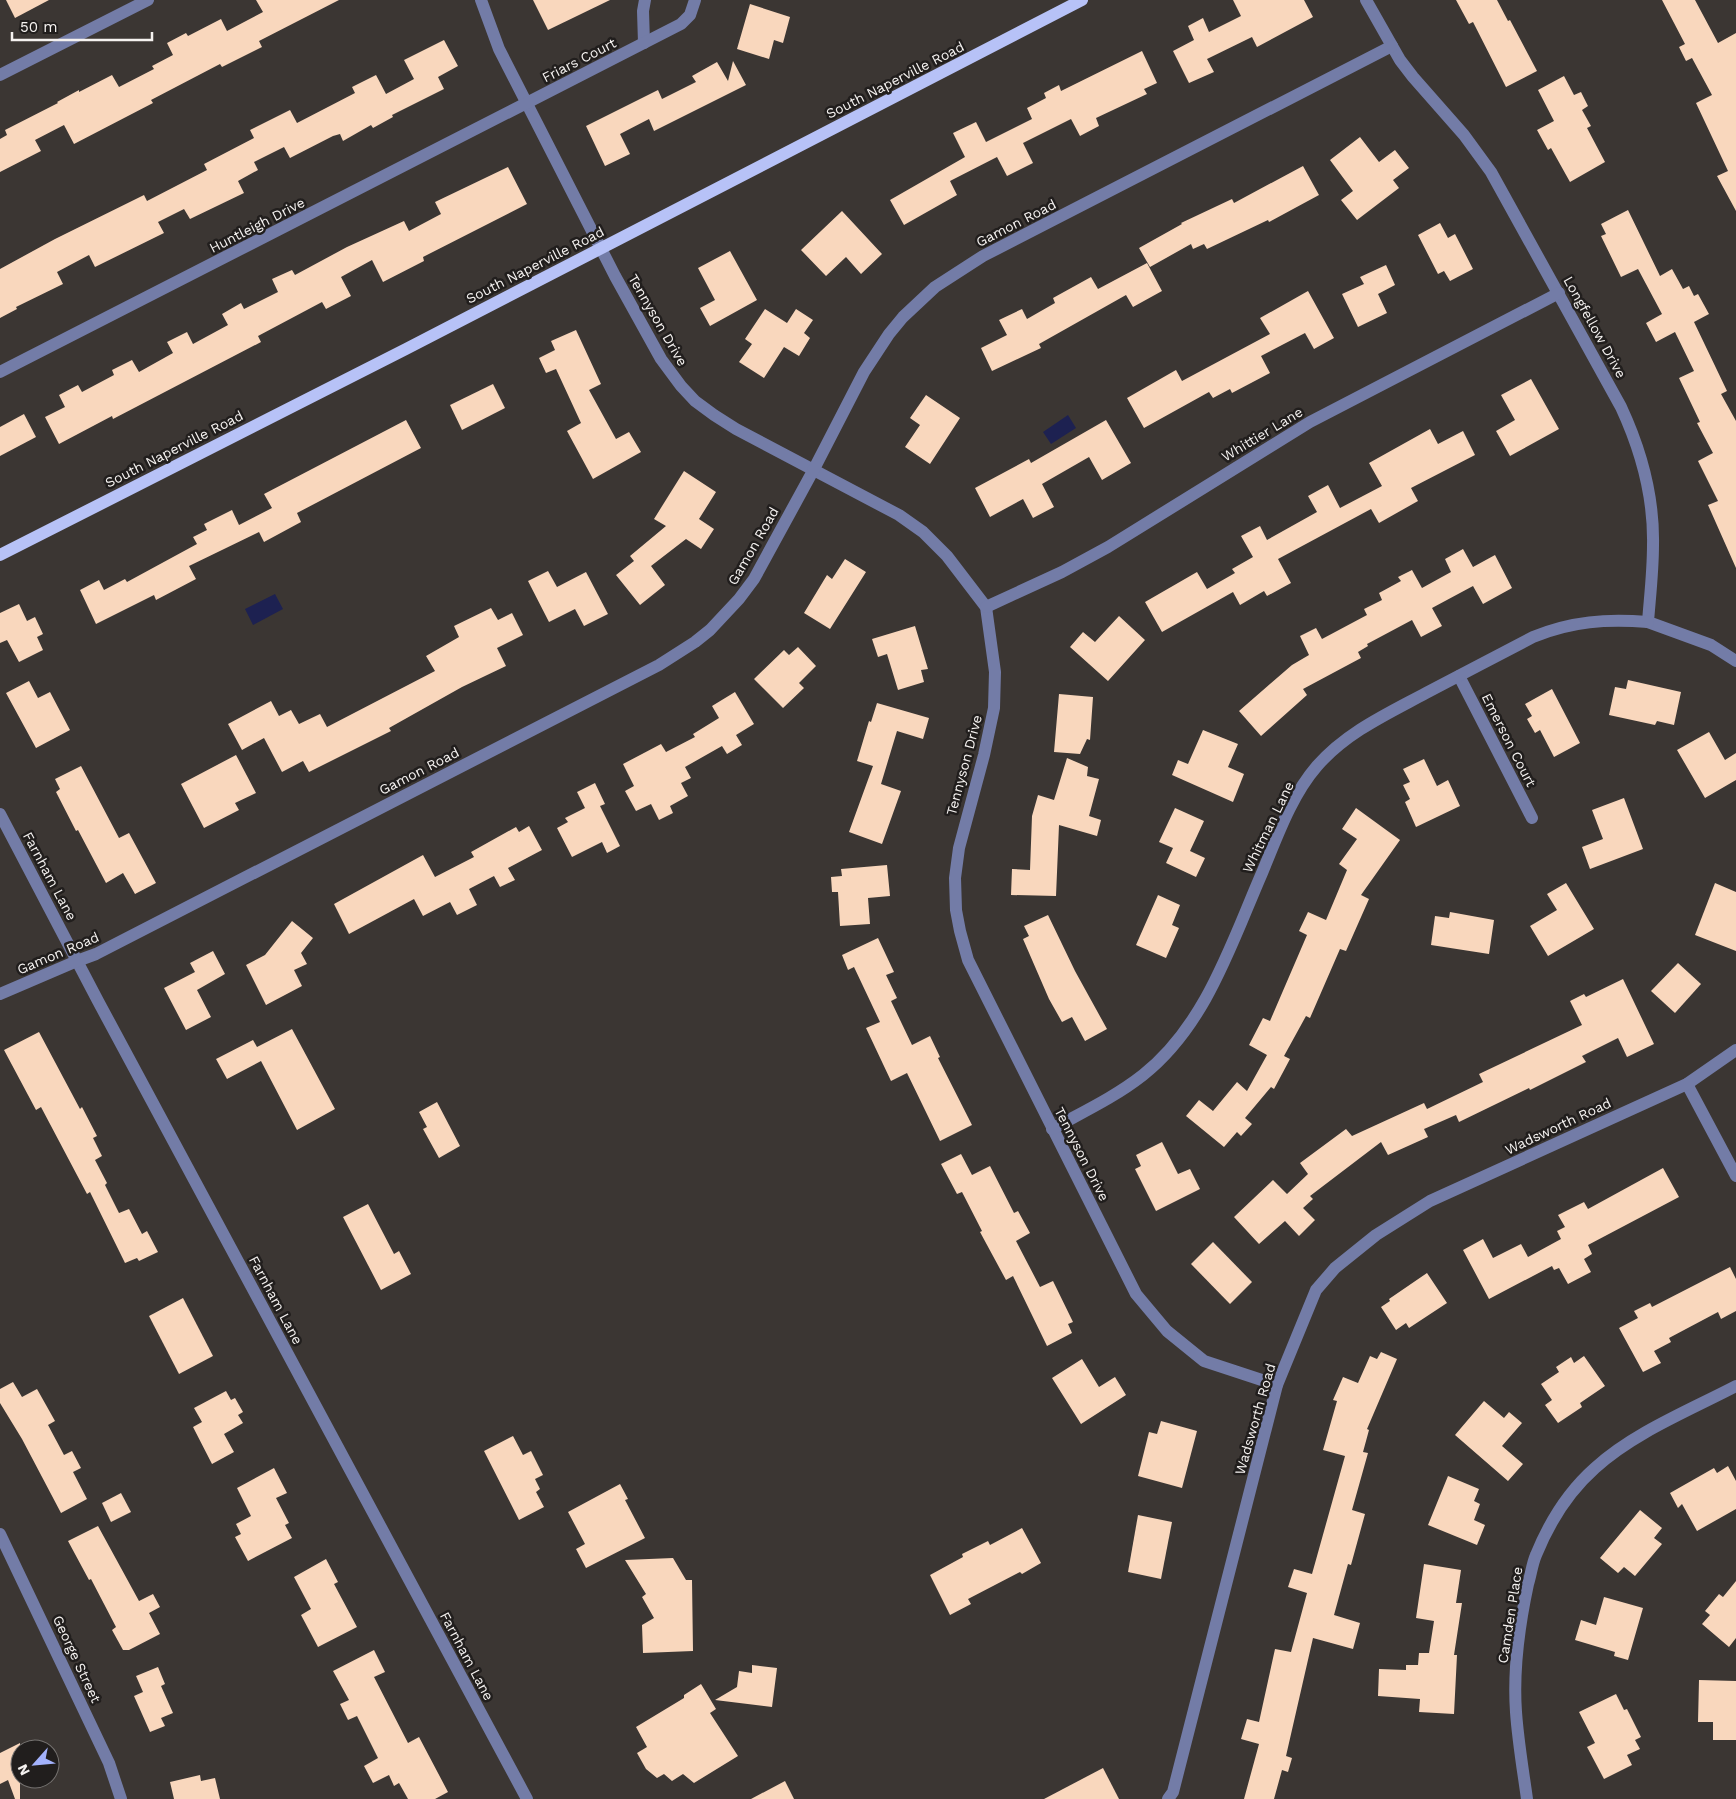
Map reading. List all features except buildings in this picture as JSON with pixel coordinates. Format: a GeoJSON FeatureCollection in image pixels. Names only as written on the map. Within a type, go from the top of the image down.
{"type":"FeatureCollection","features":[{"type":"Feature","properties":{"kind":"main road","name":"South Naperville Road"},"geometry":{"type":"LineString","coordinates":[[0,554],[601,248],[1082,0]]}},
{"type":"Feature","properties":{"kind":"street"},"geometry":{"type":"LineString","coordinates":[[0,75],[148,0]]}},
{"type":"Feature","properties":{"kind":"street","name":"Tennyson Drive"},"geometry":{"type":"LineString","coordinates":[[480,0],[499,49],[601,248],[661,359],[681,386],[695,401],[736,429],[899,515],[923,532],[948,556],[986,607],[995,672],[994,708],[984,755],[959,848],[955,878],[956,910],[960,931],[974,975],[1136,1294],[1167,1331],[1204,1360],[1277,1386]]}},
{"type":"Feature","properties":{"kind":"street"},"geometry":{"type":"LineString","coordinates":[[644,43],[643,11],[645,0]]}},
{"type":"Feature","properties":{"kind":"street","name":"Friars Court"},"geometry":{"type":"LineString","coordinates":[[527,104],[681,24],[690,14],[695,0]]}},
{"type":"Feature","properties":{"kind":"street","name":"Longfellow Drive"},"geometry":{"type":"LineString","coordinates":[[1366,0],[1392,46],[1413,77],[1464,135],[1491,172],[1621,407],[1640,452],[1648,483],[1652,512],[1653,544],[1648,622]]}},
{"type":"Feature","properties":{"kind":"street","name":"Gamon Road"},"geometry":{"type":"LineString","coordinates":[[0,994],[96,954],[679,653],[710,630],[740,599],[754,580],[876,352],[904,317],[935,287],[984,256],[1392,46]]}},
{"type":"Feature","properties":{"kind":"street","name":"Huntleigh Drive"},"geometry":{"type":"LineString","coordinates":[[0,372],[527,104]]}},
{"type":"Feature","properties":{"kind":"street","name":"Whittier Lane"},"geometry":{"type":"LineString","coordinates":[[986,607],[1062,572],[1108,547],[1265,448],[1310,422],[1559,293]]}},
{"type":"Feature","properties":{"kind":"street","name":"Whitman Lane"},"geometry":{"type":"LineString","coordinates":[[1052,1129],[1118,1094],[1143,1075],[1172,1048],[1193,1021],[1218,974],[1284,820],[1299,792],[1332,750],[1360,729],[1533,637],[1578,623],[1598,620],[1648,622]]}},
{"type":"Feature","properties":{"kind":"street"},"geometry":{"type":"LineString","coordinates":[[1648,622],[1711,645],[1736,661]]}},
{"type":"Feature","properties":{"kind":"street","name":"Emerson Court"},"geometry":{"type":"LineString","coordinates":[[1459,676],[1532,818]]}},
{"type":"Feature","properties":{"kind":"street","name":"Farnham Lane"},"geometry":{"type":"LineString","coordinates":[[0,814],[527,1799]]}},
{"type":"Feature","properties":{"kind":"street","name":"Wadsworth Road"},"geometry":{"type":"LineString","coordinates":[[1168,1799],[1172,1792],[1277,1386],[1316,1290],[1335,1268],[1376,1235],[1430,1201],[1687,1084],[1736,1050]]}},
{"type":"Feature","properties":{"kind":"street"},"geometry":{"type":"LineString","coordinates":[[1687,1084],[1736,1176]]}},
{"type":"Feature","properties":{"kind":"street","name":"Camden Place"},"geometry":{"type":"LineString","coordinates":[[1527,1799],[1516,1712],[1516,1675],[1518,1638],[1524,1604],[1535,1556],[1539,1548],[1557,1514],[1574,1489],[1594,1468],[1640,1436],[1736,1386]]}},
{"type":"Feature","properties":{"kind":"street","name":"George Street"},"geometry":{"type":"LineString","coordinates":[[0,1534],[109,1763],[121,1799]]}},
{"type":"Feature","properties":{"kind":"shaded area"},"geometry":{"type":"Polygon","coordinates":[[[1068,415],[1076,428],[1051,444],[1043,432],[1068,415]]]}},
{"type":"Feature","properties":{"kind":"shaded area"},"geometry":{"type":"Polygon","coordinates":[[[275,594],[283,609],[253,625],[245,609],[275,594]]]}}]}
